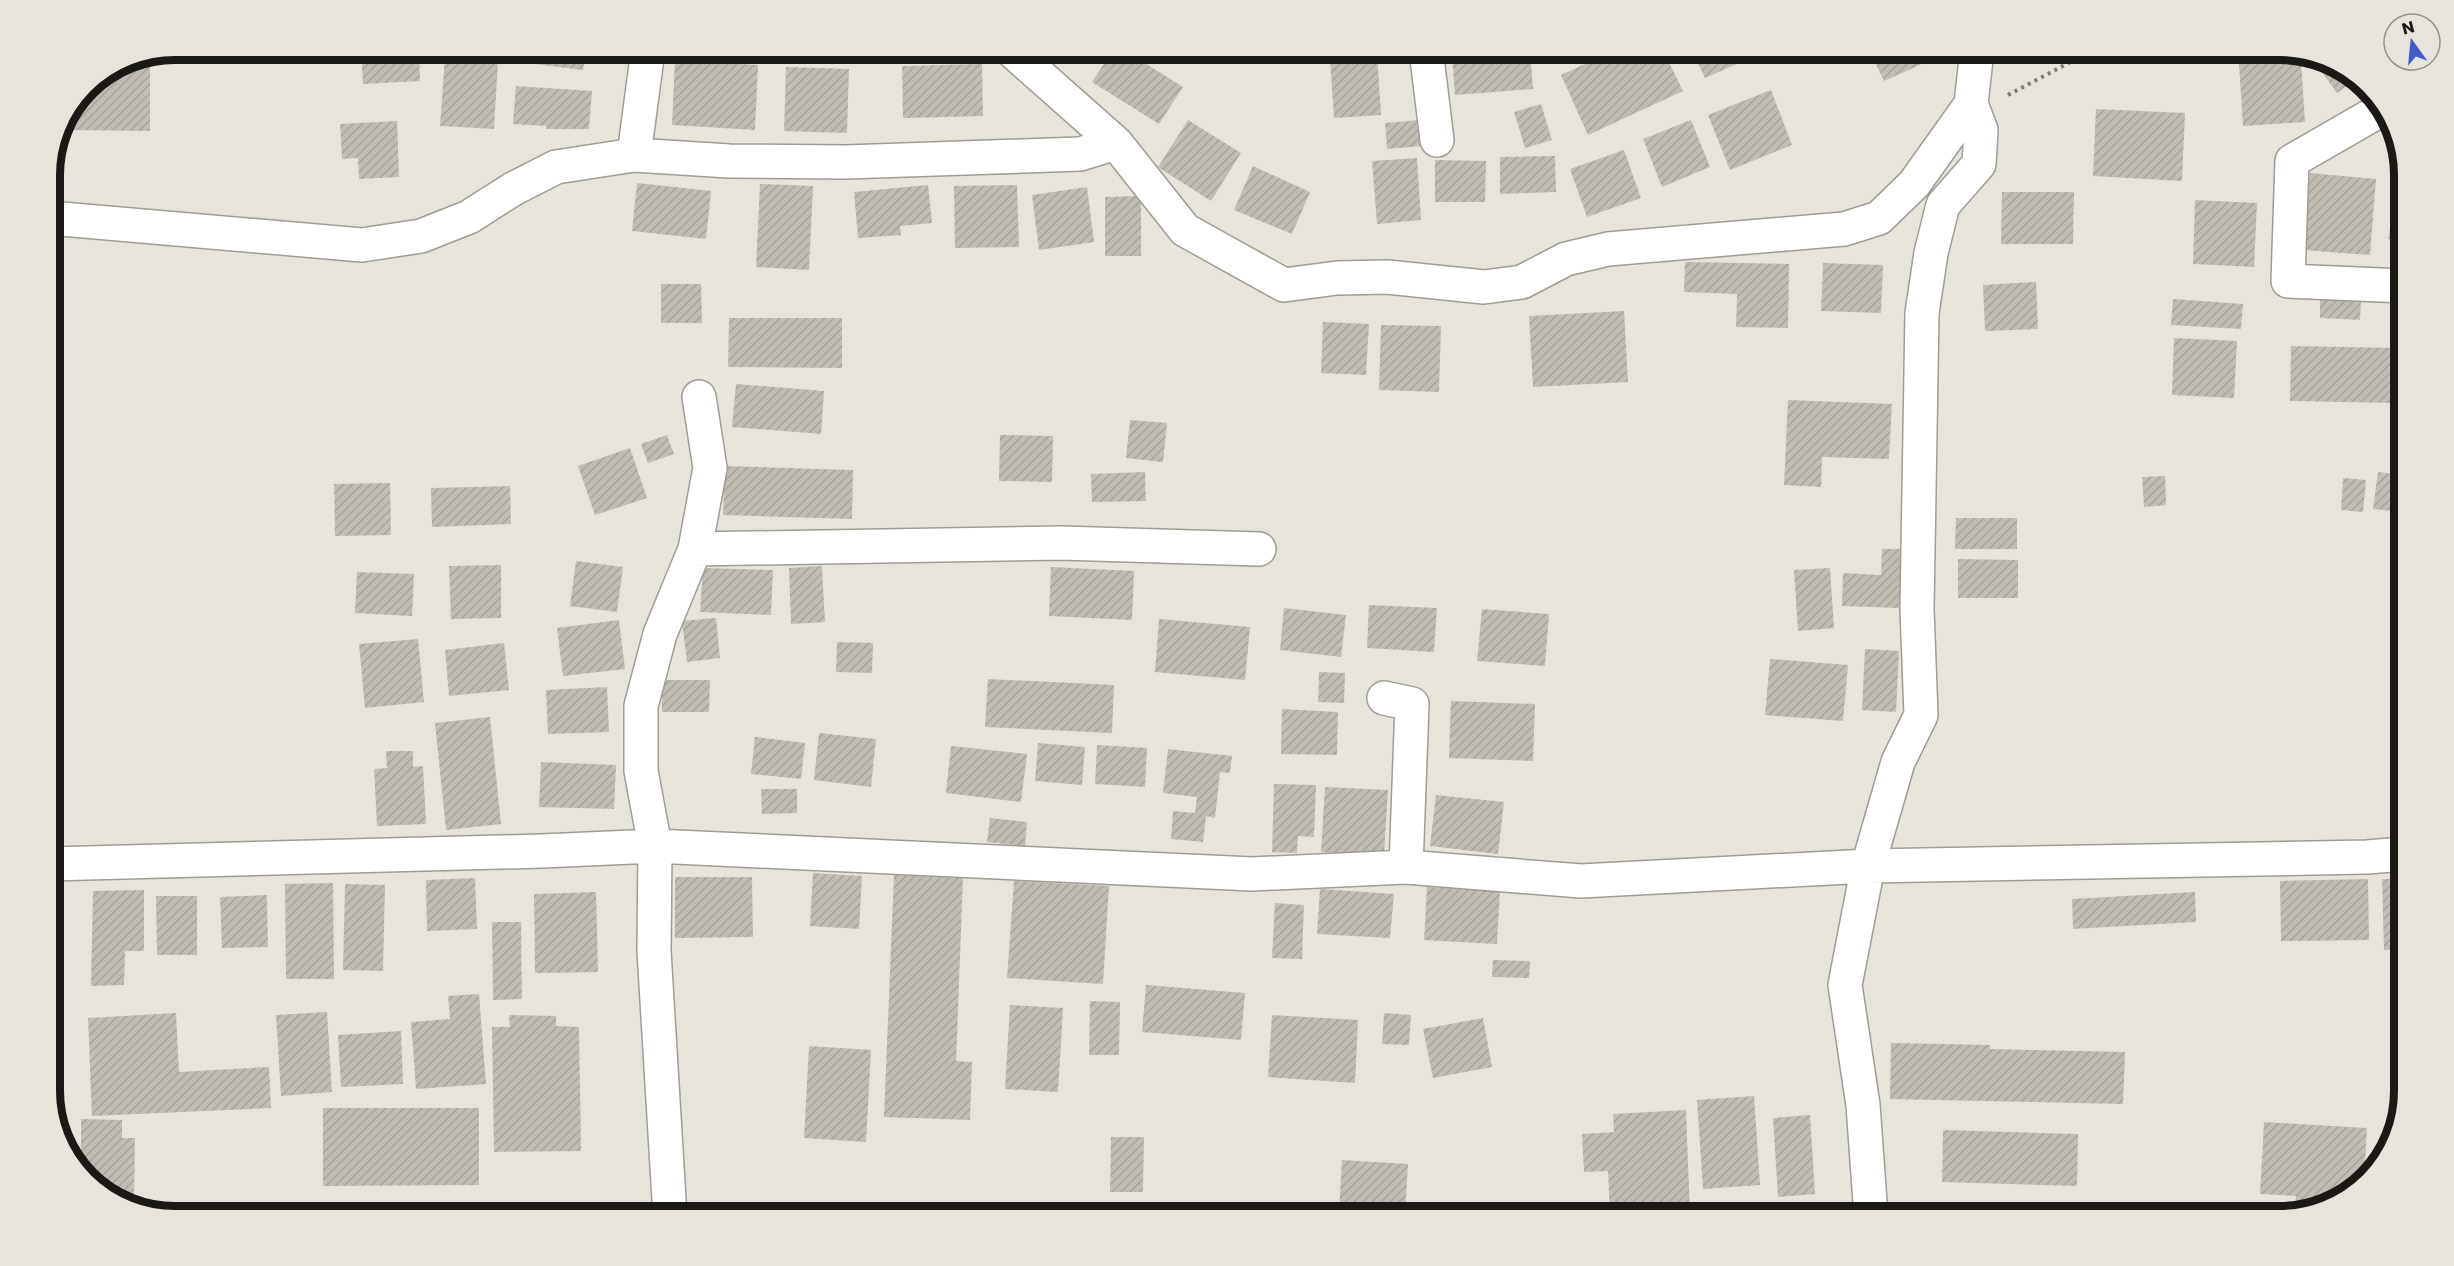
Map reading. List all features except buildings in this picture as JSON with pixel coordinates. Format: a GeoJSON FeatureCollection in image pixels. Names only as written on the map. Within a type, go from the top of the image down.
{"type":"FeatureCollection","features":[{"type":"Feature","properties":{"kind":"street"},"geometry":{"type":"LineString","coordinates":[[634,156],[647,60]]}},
{"type":"Feature","properties":{"kind":"street"},"geometry":{"type":"LineString","coordinates":[[1022,60],[1116,143],[1185,230],[1284,285],[1337,278],[1388,277],[1484,287],[1522,282],[1566,259],[1608,249],[1844,229],[1879,218],[1914,184],[1971,104],[1976,60]]}},
{"type":"Feature","properties":{"kind":"street"},"geometry":{"type":"LineString","coordinates":[[1427,60],[1437,140]]}},
{"type":"Feature","properties":{"kind":"street"},"geometry":{"type":"LineString","coordinates":[[1870,1206],[1863,1106],[1845,986],[1868,866],[1898,762],[1921,715],[1917,609],[1922,313],[1931,253],[1943,205],[1979,164],[1982,130],[1971,104]]}},
{"type":"Feature","properties":{"kind":"street"},"geometry":{"type":"LineString","coordinates":[[2376,113],[2292,161],[2288,281],[2394,286]]}},
{"type":"Feature","properties":{"kind":"street"},"geometry":{"type":"LineString","coordinates":[[60,219],[362,245],[421,236],[469,217],[513,189],[556,167],[634,156],[729,161],[857,162],[1080,154],[1116,143]]}},
{"type":"Feature","properties":{"kind":"street"},"geometry":{"type":"LineString","coordinates":[[669,1206],[654,951],[655,846],[641,771],[641,706],[660,634],[695,549],[710,468],[699,397]]}},
{"type":"Feature","properties":{"kind":"street"},"geometry":{"type":"LineString","coordinates":[[695,549],[1061,543],[1259,549]]}},
{"type":"Feature","properties":{"kind":"street"},"geometry":{"type":"LineString","coordinates":[[1384,698],[1412,704],[1406,867]]}},
{"type":"Feature","properties":{"kind":"street"},"geometry":{"type":"LineString","coordinates":[[60,864],[519,852],[655,846],[1252,874],[1406,867],[1581,881],[1868,866],[2394,855]]}},
{"type":"Feature","properties":{"kind":"path"},"geometry":{"type":"LineString","coordinates":[[1971,104],[1986,106],[2073,60]]}}]}
